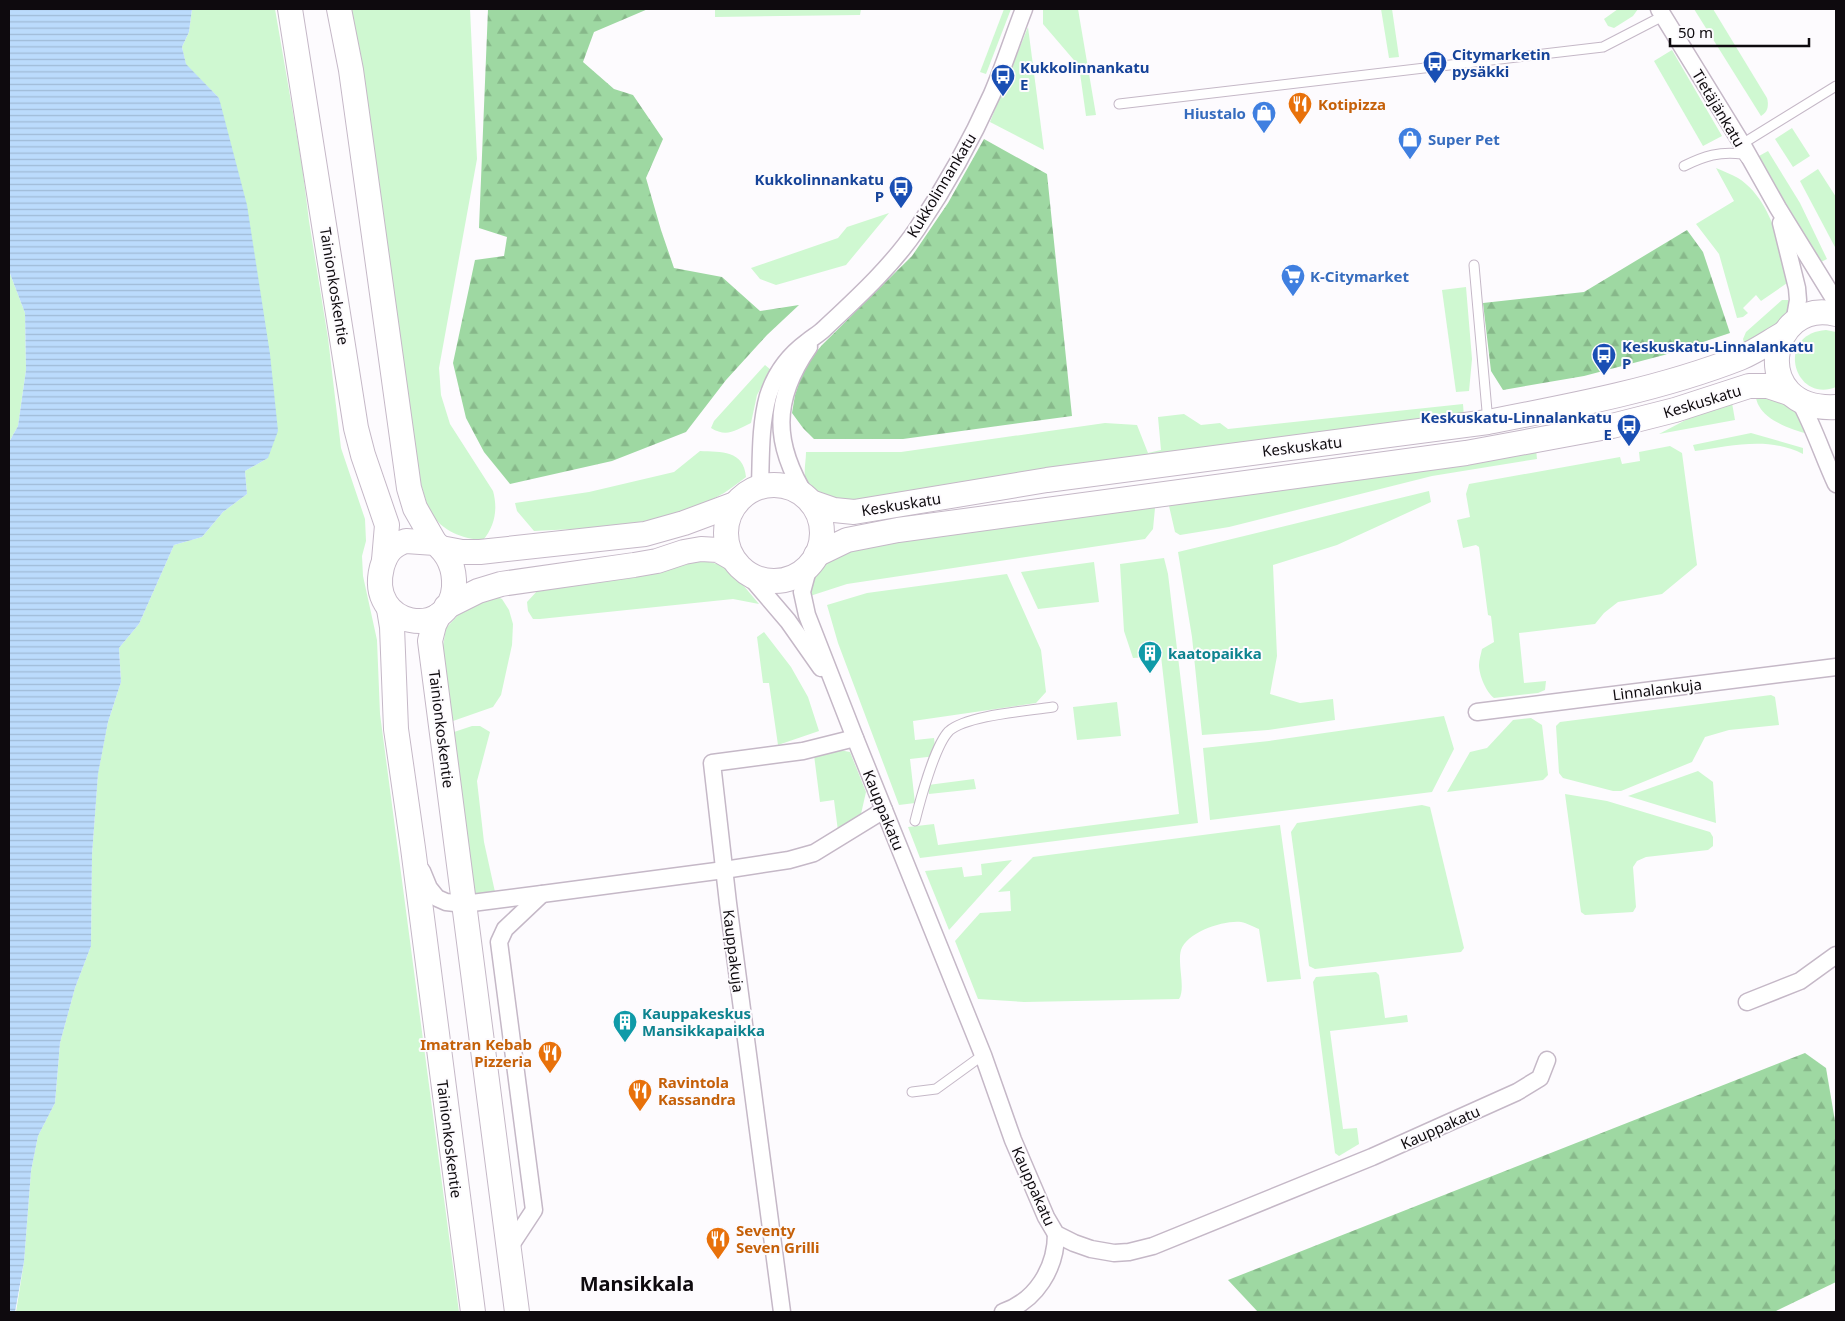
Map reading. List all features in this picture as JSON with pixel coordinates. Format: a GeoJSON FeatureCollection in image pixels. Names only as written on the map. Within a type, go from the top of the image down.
{"type":"FeatureCollection","features":[{"type":"Feature","properties":{"kind":"main road","name":"Tainionkoskentie"},"geometry":{"type":"LineString","coordinates":[[290,9],[356,428],[363,455],[387,525],[387,543],[384,560]]}},
{"type":"Feature","properties":{"kind":"main road"},"geometry":{"type":"LineString","coordinates":[[339,9],[351,70],[409,488],[415,508],[438,546],[448,558],[452,568],[454,590],[443,611]]}},
{"type":"Feature","properties":{"kind":"main road","name":"Keskuskatu"},"geometry":{"type":"LineString","coordinates":[[809,500],[834,510],[854,512],[1047,480],[1488,422],[1541,412],[1663,383],[1741,358],[1808,315],[1821,312],[1836,314]]}},
{"type":"Feature","properties":{"kind":"main road"},"geometry":{"type":"LineString","coordinates":[[1788,329],[1778,348],[1777,361],[1780,376],[1794,397]]}},
{"type":"Feature","properties":{"kind":"main road","name":"Keskuskatu"},"geometry":{"type":"LineString","coordinates":[[813,560],[847,540],[898,530],[1466,453],[1612,426],[1674,410],[1749,386],[1768,386],[1810,406],[1836,407]]}},
{"type":"Feature","properties":{"kind":"main road"},"geometry":{"type":"LineString","coordinates":[[735,504],[645,534],[494,551],[462,552],[406,541],[396,544],[389,550],[381,573],[381,591],[383,600],[389,609],[401,617],[417,621],[430,620],[478,591],[501,584],[657,561],[684,552],[701,549],[718,550],[739,565],[765,580],[784,580],[793,577],[813,560],[821,542],[822,528],[818,514],[809,500],[800,492],[788,486],[760,486],[746,493],[735,504],[726,524],[725,536],[727,547],[739,565]]}},
{"type":"Feature","properties":{"kind":"main road","name":"Tainionkoskentie"},"geometry":{"type":"LineString","coordinates":[[389,609],[392,628],[396,729],[473,1312]]}},
{"type":"Feature","properties":{"kind":"main road","name":"Tainionkoskentie"},"geometry":{"type":"LineString","coordinates":[[443,611],[434,625],[430,641],[517,1312]]}},
{"type":"Feature","properties":{"kind":"street","name":"Kukkolinnankatu"},"geometry":{"type":"LineString","coordinates":[[760,486],[764,416],[768,396],[782,367],[790,356],[818,334],[888,265],[916,231],[957,164],[993,92],[1024,9]]}},
{"type":"Feature","properties":{"kind":"street","name":"Tietäjänkatu"},"geometry":{"type":"LineString","coordinates":[[1661,12],[1836,302]]}},
{"type":"Feature","properties":{"kind":"street","name":"Tietäjänkatu"},"geometry":{"type":"LineString","coordinates":[[1778,208],[1797,288],[1798,300],[1788,329]]}},
{"type":"Feature","properties":{"kind":"street","name":"Kukkolinnankatu"},"geometry":{"type":"LineString","coordinates":[[809,500],[795,479],[788,458],[783,437],[782,418],[784,396],[792,375],[818,334]]}},
{"type":"Feature","properties":{"kind":"street"},"geometry":{"type":"LineString","coordinates":[[1794,397],[1811,422],[1836,484]]}},
{"type":"Feature","properties":{"kind":"street","name":"Kauppakatu"},"geometry":{"type":"LineString","coordinates":[[813,560],[802,592],[804,606],[835,688],[983,1056],[1012,1140],[1056,1234],[1074,1244],[1114,1253],[1130,1252],[1153,1246],[1372,1157],[1517,1092],[1540,1078],[1547,1060]]}},
{"type":"Feature","properties":{"kind":"street","name":"Kauppakatu"},"geometry":{"type":"LineString","coordinates":[[739,565],[788,621],[835,688]]}},
{"type":"Feature","properties":{"kind":"street","name":"Linnalankuja"},"geometry":{"type":"LineString","coordinates":[[1477,712],[1836,667]]}},
{"type":"Feature","properties":{"kind":"street","name":"Kauppakuja"},"geometry":{"type":"LineString","coordinates":[[782,1312],[724,870],[712,763],[803,751],[855,738]]}},
{"type":"Feature","properties":{"kind":"street","name":"Tainionkoskentie"},"geometry":{"type":"LineString","coordinates":[[413,848],[429,888],[437,898],[446,902],[464,904],[789,860],[814,852],[884,810]]}},
{"type":"Feature","properties":{"kind":"street"},"geometry":{"type":"LineString","coordinates":[[509,1248],[534,1210],[499,942],[505,929],[542,894]]}},
{"type":"Feature","properties":{"kind":"street"},"geometry":{"type":"LineString","coordinates":[[1747,1002],[1800,981],[1836,955]]}},
{"type":"Feature","properties":{"kind":"street"},"geometry":{"type":"LineString","coordinates":[[1003,1312],[1014,1309],[1034,1292],[1045,1278],[1056,1250],[1056,1234]]}},
{"type":"Feature","properties":{"kind":"lane"},"geometry":{"type":"LineString","coordinates":[[1119,104],[1603,47],[1661,12]]}},
{"type":"Feature","properties":{"kind":"lane"},"geometry":{"type":"LineString","coordinates":[[1742,144],[1836,86]]}},
{"type":"Feature","properties":{"kind":"lane"},"geometry":{"type":"LineString","coordinates":[[1684,166],[1701,158],[1727,152],[1742,154],[1758,172]]}},
{"type":"Feature","properties":{"kind":"lane"},"geometry":{"type":"LineString","coordinates":[[1474,265],[1488,422]]}},
{"type":"Feature","properties":{"kind":"lane"},"geometry":{"type":"LineString","coordinates":[[915,821],[926,782],[939,750],[949,732],[967,721],[1053,707]]}},
{"type":"Feature","properties":{"kind":"lane"},"geometry":{"type":"LineString","coordinates":[[912,1092],[936,1089],[983,1056]]}},
{"type":"Feature","properties":{"kind":"green space"},"geometry":{"type":"Polygon","coordinates":[[[192,9],[275,9],[302,165],[328,338],[341,448],[365,519],[366,541],[362,556],[363,576],[377,640],[380,714],[459,1312],[16,1312],[24,1262],[31,1171],[38,1136],[55,1103],[60,1043],[75,988],[91,946],[92,855],[98,773],[108,722],[121,682],[119,648],[139,624],[174,545],[202,537],[223,512],[247,494],[245,471],[268,458],[219,98],[186,65],[182,47],[189,32],[192,9]]]}},
{"type":"Feature","properties":{"kind":"green space"},"geometry":{"type":"Polygon","coordinates":[[[349,9],[470,9],[477,159],[439,368],[441,395],[450,424],[493,491],[495,511],[493,523],[483,540],[461,536],[441,525],[429,509],[420,482],[349,9]]]}},
{"type":"Feature","properties":{"kind":"green space"},"geometry":{"type":"Polygon","coordinates":[[[488,9],[648,9],[594,32],[583,62],[614,89],[633,95],[663,139],[646,178],[674,268],[722,277],[760,311],[799,305],[767,335],[726,380],[686,432],[612,461],[510,484],[484,452],[466,418],[453,363],[475,260],[504,256],[507,237],[479,228],[488,9]]]}},
{"type":"Feature","properties":{"kind":"green space"},"geometry":{"type":"Polygon","coordinates":[[[715,9],[861,9],[860,15],[715,17],[715,9]]]}},
{"type":"Feature","properties":{"kind":"green space"},"geometry":{"type":"Polygon","coordinates":[[[1004,9],[1011,9],[986,74],[980,72],[1004,9]]]}},
{"type":"Feature","properties":{"kind":"green space"},"geometry":{"type":"Polygon","coordinates":[[[1043,9],[1078,9],[1096,115],[1086,116],[1079,66],[1043,24],[1043,9]]]}},
{"type":"Feature","properties":{"kind":"green space"},"geometry":{"type":"Polygon","coordinates":[[[1381,9],[1392,9],[1399,57],[1389,58],[1381,9]]]}},
{"type":"Feature","properties":{"kind":"green space"},"geometry":{"type":"Polygon","coordinates":[[[1618,9],[1638,9],[1633,16],[1614,28],[1608,26],[1604,19],[1618,9]]]}},
{"type":"Feature","properties":{"kind":"green space"},"geometry":{"type":"Polygon","coordinates":[[[1694,9],[1713,9],[1767,98],[1767,108],[1761,116],[1694,9]]]}},
{"type":"Feature","properties":{"kind":"green space"},"geometry":{"type":"Polygon","coordinates":[[[1028,27],[1044,150],[990,122],[1028,27]]]}},
{"type":"Feature","properties":{"kind":"green space"},"geometry":{"type":"Polygon","coordinates":[[[1672,50],[1722,136],[1703,146],[1654,61],[1672,50]]]}},
{"type":"Feature","properties":{"kind":"green space"},"geometry":{"type":"Polygon","coordinates":[[[1792,128],[1810,156],[1793,167],[1775,139],[1792,128]]]}},
{"type":"Feature","properties":{"kind":"green space"},"geometry":{"type":"Polygon","coordinates":[[[984,139],[1047,174],[1072,416],[903,439],[814,439],[792,413],[795,395],[805,365],[822,345],[912,256],[948,203],[984,139]]]}},
{"type":"Feature","properties":{"kind":"green space"},"geometry":{"type":"Polygon","coordinates":[[[1768,151],[1800,203],[1827,259],[1819,263],[1759,156],[1768,151]]]}},
{"type":"Feature","properties":{"kind":"green space"},"geometry":{"type":"Polygon","coordinates":[[[1716,168],[1738,178],[1759,198],[1773,224],[1790,281],[1761,301],[1756,295],[1743,308],[1748,313],[1743,317],[1737,318],[1719,254],[1696,224],[1734,201],[1716,168]]]}},
{"type":"Feature","properties":{"kind":"green space"},"geometry":{"type":"Polygon","coordinates":[[[1818,169],[1836,197],[1836,249],[1800,181],[1818,169]]]}},
{"type":"Feature","properties":{"kind":"green space"},"geometry":{"type":"Polygon","coordinates":[[[889,213],[846,265],[776,285],[760,279],[751,268],[838,238],[847,227],[889,213]]]}},
{"type":"Feature","properties":{"kind":"green space"},"geometry":{"type":"Polygon","coordinates":[[[1687,230],[1703,252],[1730,333],[1664,355],[1584,376],[1503,390],[1491,371],[1483,303],[1584,292],[1687,230]]]}},
{"type":"Feature","properties":{"kind":"green space"},"geometry":{"type":"Polygon","coordinates":[[[9,271],[25,313],[26,370],[18,426],[9,442],[9,271]]]}},
{"type":"Feature","properties":{"kind":"green space"},"geometry":{"type":"Polygon","coordinates":[[[1466,287],[1472,359],[1469,391],[1456,392],[1442,290],[1466,287]]]}},
{"type":"Feature","properties":{"kind":"green space"},"geometry":{"type":"Polygon","coordinates":[[[1782,300],[1788,300],[1790,304],[1788,312],[1779,324],[1744,343],[1743,339],[1746,332],[1782,300]]]}},
{"type":"Feature","properties":{"kind":"green space"},"geometry":{"type":"Polygon","coordinates":[[[1826,330],[1836,332],[1836,387],[1821,390],[1809,386],[1801,377],[1796,366],[1795,354],[1800,343],[1810,334],[1826,330]]]}},
{"type":"Feature","properties":{"kind":"green space"},"geometry":{"type":"Polygon","coordinates":[[[765,365],[771,370],[757,395],[751,423],[727,433],[711,428],[714,421],[765,365]]]}},
{"type":"Feature","properties":{"kind":"green space"},"geometry":{"type":"Polygon","coordinates":[[[1755,394],[1783,399],[1794,410],[1808,434],[1788,427],[1768,416],[1758,405],[1755,394]]]}},
{"type":"Feature","properties":{"kind":"green space"},"geometry":{"type":"Polygon","coordinates":[[[1732,403],[1735,420],[1659,434],[1699,413],[1732,403]]]}},
{"type":"Feature","properties":{"kind":"green space"},"geometry":{"type":"Polygon","coordinates":[[[1463,404],[1464,417],[854,505],[824,498],[817,494],[807,484],[805,476],[806,452],[901,452],[1105,423],[1137,425],[1148,453],[1161,450],[1158,417],[1184,414],[1201,425],[1220,423],[1228,429],[1463,404]]]}},
{"type":"Feature","properties":{"kind":"green space"},"geometry":{"type":"Polygon","coordinates":[[[1751,433],[1803,448],[1803,454],[1790,448],[1776,445],[1749,444],[1695,451],[1693,445],[1751,433]]]}},
{"type":"Feature","properties":{"kind":"green space"},"geometry":{"type":"Polygon","coordinates":[[[1670,446],[1682,453],[1697,565],[1662,594],[1618,602],[1604,613],[1595,624],[1519,633],[1524,683],[1546,681],[1545,690],[1538,693],[1494,698],[1486,688],[1479,669],[1482,649],[1494,642],[1491,616],[1488,615],[1479,547],[1476,545],[1463,548],[1457,520],[1470,517],[1466,494],[1469,484],[1620,457],[1622,464],[1640,461],[1639,452],[1670,446]]]}},
{"type":"Feature","properties":{"kind":"green space"},"geometry":{"type":"Polygon","coordinates":[[[1536,449],[1537,459],[1432,476],[1229,527],[1180,535],[1175,532],[1169,506],[1155,508],[1153,529],[1145,539],[847,584],[810,596],[814,576],[823,562],[871,542],[1536,449]]]}},
{"type":"Feature","properties":{"kind":"green space"},"geometry":{"type":"Polygon","coordinates":[[[700,451],[730,454],[736,457],[744,468],[746,477],[724,493],[702,504],[656,519],[632,523],[534,531],[517,511],[515,503],[589,492],[674,472],[700,451]]]}},
{"type":"Feature","properties":{"kind":"green space"},"geometry":{"type":"Polygon","coordinates":[[[1429,491],[1431,502],[1337,545],[1273,565],[1277,656],[1270,694],[1300,703],[1333,699],[1335,720],[1268,730],[1202,735],[1192,637],[1178,552],[1429,491]]]}},
{"type":"Feature","properties":{"kind":"green space"},"geometry":{"type":"Polygon","coordinates":[[[1164,558],[1168,574],[1198,823],[920,858],[908,827],[934,824],[938,845],[1179,814],[1161,656],[1133,658],[1124,631],[1120,564],[1164,558]]]}},
{"type":"Feature","properties":{"kind":"green space"},"geometry":{"type":"Polygon","coordinates":[[[696,559],[722,565],[738,579],[759,604],[733,599],[540,619],[533,619],[528,611],[527,602],[539,589],[696,559]]]}},
{"type":"Feature","properties":{"kind":"green space"},"geometry":{"type":"Polygon","coordinates":[[[1094,562],[1099,602],[1038,609],[1021,572],[1094,562]]]}},
{"type":"Feature","properties":{"kind":"green space"},"geometry":{"type":"Polygon","coordinates":[[[1007,574],[1041,650],[1046,692],[1036,703],[913,721],[915,740],[934,738],[936,756],[910,759],[915,803],[899,805],[838,643],[827,605],[867,593],[1007,574]]]}},
{"type":"Feature","properties":{"kind":"green space"},"geometry":{"type":"Polygon","coordinates":[[[492,594],[502,599],[509,610],[513,624],[512,645],[501,695],[493,707],[453,721],[442,652],[446,628],[463,610],[492,594]]]}},
{"type":"Feature","properties":{"kind":"green space"},"geometry":{"type":"Polygon","coordinates":[[[764,632],[791,667],[808,697],[819,731],[778,745],[769,683],[763,683],[757,637],[764,632]]]}},
{"type":"Feature","properties":{"kind":"green space"},"geometry":{"type":"Polygon","coordinates":[[[1771,695],[1775,697],[1779,725],[1729,730],[1705,737],[1692,762],[1621,791],[1613,791],[1563,778],[1559,773],[1556,726],[1560,722],[1771,695]]]}},
{"type":"Feature","properties":{"kind":"green space"},"geometry":{"type":"Polygon","coordinates":[[[1117,702],[1121,736],[1077,740],[1073,707],[1117,702]]]}},
{"type":"Feature","properties":{"kind":"green space"},"geometry":{"type":"Polygon","coordinates":[[[1444,716],[1454,749],[1432,792],[1210,820],[1203,748],[1269,741],[1444,716]]]}},
{"type":"Feature","properties":{"kind":"green space"},"geometry":{"type":"Polygon","coordinates":[[[1531,718],[1542,725],[1548,775],[1543,780],[1447,792],[1470,752],[1487,748],[1513,720],[1531,718]]]}},
{"type":"Feature","properties":{"kind":"green space"},"geometry":{"type":"Polygon","coordinates":[[[472,726],[480,726],[490,732],[477,781],[484,842],[495,892],[475,896],[454,732],[472,726]]]}},
{"type":"Feature","properties":{"kind":"green space"},"geometry":{"type":"Polygon","coordinates":[[[834,749],[850,752],[866,792],[861,814],[838,831],[834,800],[820,802],[814,755],[834,749]]]}},
{"type":"Feature","properties":{"kind":"green space"},"geometry":{"type":"Polygon","coordinates":[[[1698,771],[1713,782],[1716,823],[1628,796],[1698,771]]]}},
{"type":"Feature","properties":{"kind":"green space"},"geometry":{"type":"Polygon","coordinates":[[[974,779],[976,789],[929,794],[928,785],[974,779]]]}},
{"type":"Feature","properties":{"kind":"green space"},"geometry":{"type":"Polygon","coordinates":[[[1565,794],[1607,801],[1710,832],[1713,837],[1713,846],[1708,850],[1646,857],[1637,861],[1633,867],[1636,907],[1633,912],[1585,915],[1581,912],[1565,794]]]}},
{"type":"Feature","properties":{"kind":"green space"},"geometry":{"type":"Polygon","coordinates":[[[1422,805],[1430,807],[1464,948],[1461,952],[1315,969],[1309,966],[1291,832],[1297,823],[1422,805]]]}},
{"type":"Feature","properties":{"kind":"green space"},"geometry":{"type":"Polygon","coordinates":[[[1280,825],[1301,979],[1267,982],[1259,929],[1234,922],[1207,928],[1185,944],[1180,956],[1182,989],[1179,999],[1024,1002],[978,999],[955,941],[980,913],[1011,911],[1010,891],[998,892],[1033,857],[1280,825]]]}},
{"type":"Feature","properties":{"kind":"green space"},"geometry":{"type":"Polygon","coordinates":[[[1012,860],[949,930],[925,871],[962,867],[964,877],[982,875],[981,864],[1012,860]]]}},
{"type":"Feature","properties":{"kind":"green space"},"geometry":{"type":"Polygon","coordinates":[[[1376,972],[1379,975],[1385,1018],[1407,1015],[1408,1022],[1330,1031],[1343,1129],[1357,1128],[1359,1144],[1339,1156],[1335,1153],[1313,982],[1316,977],[1376,972]]]}},
{"type":"Feature","properties":{"kind":"green space"},"geometry":{"type":"Polygon","coordinates":[[[1805,1053],[1826,1068],[1836,1127],[1836,1282],[1774,1312],[1258,1312],[1228,1280],[1805,1053]]]}},
{"type":"Feature","properties":{"kind":"water"},"geometry":{"type":"Polygon","coordinates":[[[9,9],[192,9],[189,32],[182,47],[186,64],[219,98],[247,205],[270,354],[278,431],[268,458],[245,471],[247,494],[223,512],[202,537],[174,545],[139,624],[119,648],[121,682],[108,722],[98,774],[92,855],[91,946],[75,988],[60,1043],[55,1103],[38,1136],[31,1171],[24,1262],[15,1312],[9,1312],[9,442],[18,426],[26,370],[25,313],[9,271],[9,9]]]}},
{"type":"Feature","properties":{"kind":"place","name":"Citymarketin pysäkki"},"geometry":{"type":"Point","coordinates":[1435,84]}},
{"type":"Feature","properties":{"kind":"place","name":"Kukkolinnankatu E"},"geometry":{"type":"Point","coordinates":[1003,97]}},
{"type":"Feature","properties":{"kind":"place","name":"Kotipizza"},"geometry":{"type":"Point","coordinates":[1300,125]}},
{"type":"Feature","properties":{"kind":"place","name":"Hiustalo"},"geometry":{"type":"Point","coordinates":[1264,134]}},
{"type":"Feature","properties":{"kind":"place","name":"Super Pet"},"geometry":{"type":"Point","coordinates":[1410,160]}},
{"type":"Feature","properties":{"kind":"place","name":"Kukkolinnankatu P"},"geometry":{"type":"Point","coordinates":[901,209]}},
{"type":"Feature","properties":{"kind":"place","name":"K-Citymarket"},"geometry":{"type":"Point","coordinates":[1293,297]}},
{"type":"Feature","properties":{"kind":"place","name":"Keskuskatu-Linnalankatu P"},"geometry":{"type":"Point","coordinates":[1604,376]}},
{"type":"Feature","properties":{"kind":"place","name":"Keskuskatu-Linnalankatu E"},"geometry":{"type":"Point","coordinates":[1629,447]}},
{"type":"Feature","properties":{"kind":"place","name":"kaatopaikka"},"geometry":{"type":"Point","coordinates":[1150,674]}},
{"type":"Feature","properties":{"kind":"place","name":"Kauppakeskus Mansikkapaikka"},"geometry":{"type":"Point","coordinates":[625,1043]}},
{"type":"Feature","properties":{"kind":"place","name":"Imatran Kebab Pizzeria"},"geometry":{"type":"Point","coordinates":[550,1074]}},
{"type":"Feature","properties":{"kind":"place","name":"Ravintola Kassandra"},"geometry":{"type":"Point","coordinates":[640,1112]}},
{"type":"Feature","properties":{"kind":"place","name":"Seventy Seven Grilli"},"geometry":{"type":"Point","coordinates":[718,1260]}},
{"type":"Feature","properties":{"kind":"district","name":"Mansikkala"},"geometry":{"type":"Point","coordinates":[637,1283]}}]}
